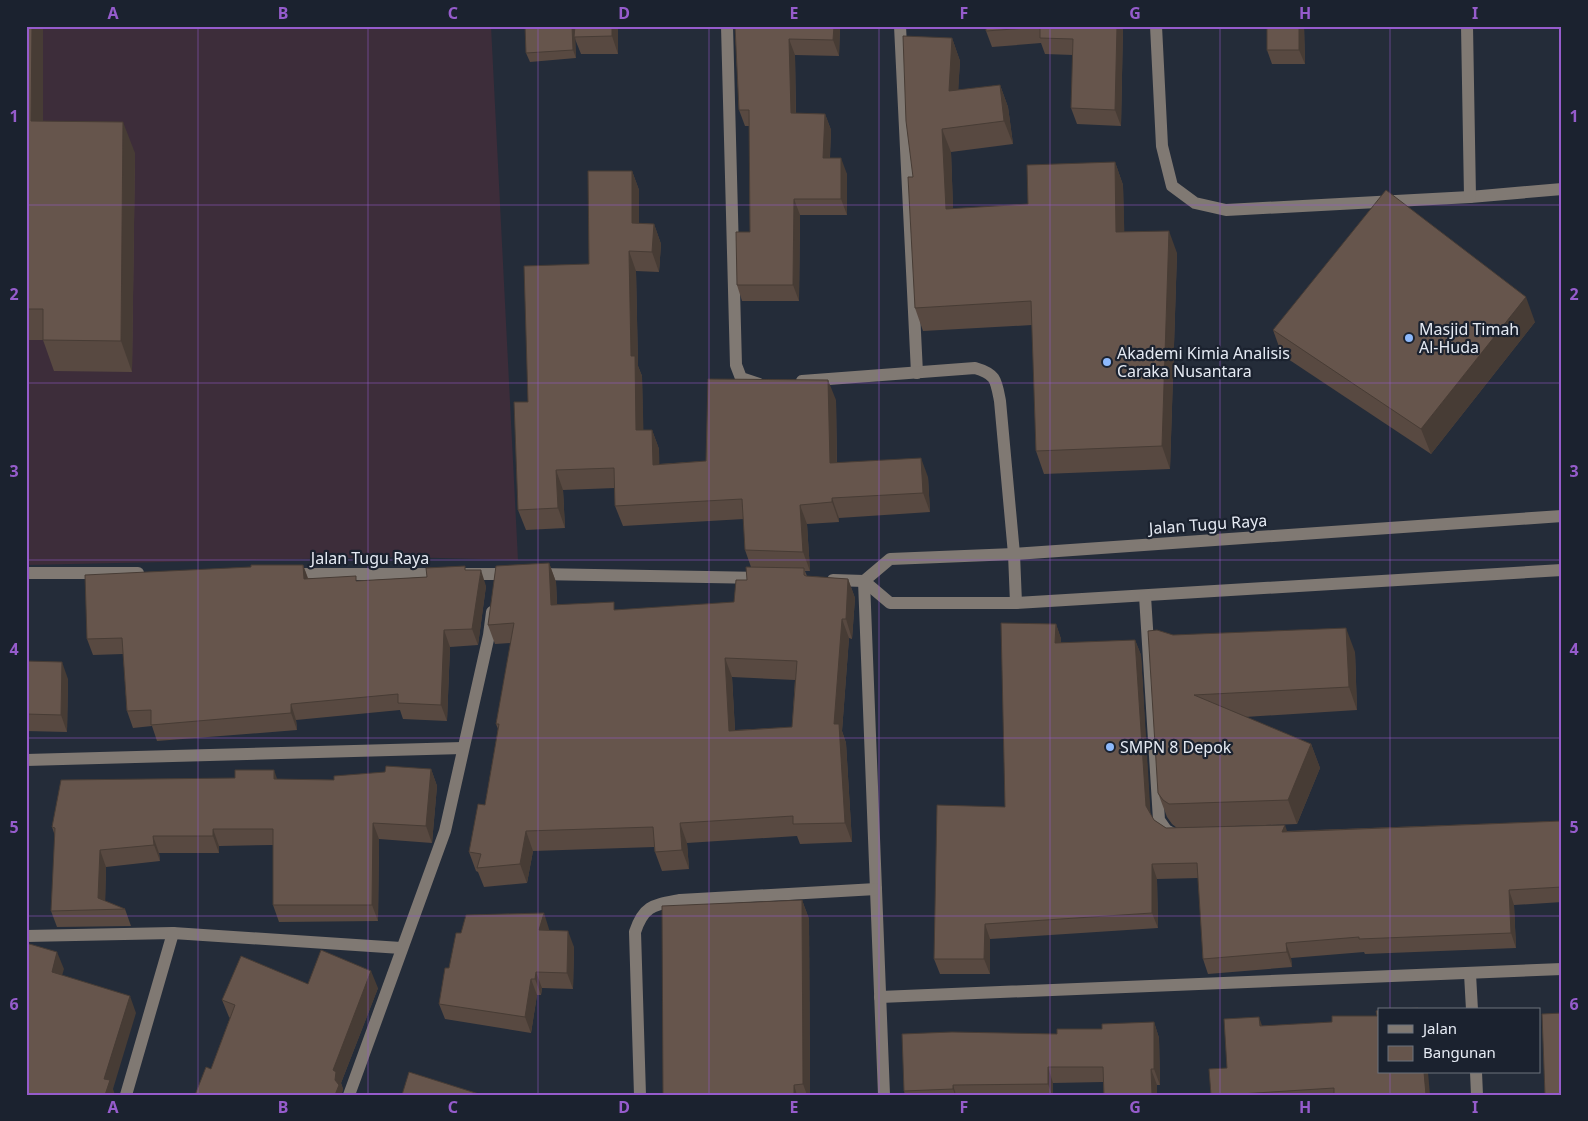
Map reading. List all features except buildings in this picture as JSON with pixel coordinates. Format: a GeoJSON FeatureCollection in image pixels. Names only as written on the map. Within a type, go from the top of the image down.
{"type":"FeatureCollection","features":[{"type":"Feature","properties":{"kind":"street"},"geometry":{"type":"LineString","coordinates":[[727,26],[736,365],[741,378],[757,384],[917,374],[975,368],[990,372],[997,382],[1014,554],[1016,603]]}},
{"type":"Feature","properties":{"kind":"street"},"geometry":{"type":"LineString","coordinates":[[900,26],[917,374]]}},
{"type":"Feature","properties":{"kind":"street"},"geometry":{"type":"LineString","coordinates":[[1156,26],[1162,146],[1172,186],[1196,203],[1226,210],[1470,197],[1562,189]]}},
{"type":"Feature","properties":{"kind":"street"},"geometry":{"type":"LineString","coordinates":[[1467,26],[1470,197]]}},
{"type":"Feature","properties":{"kind":"street","name":"Jalan Tugu Raya"},"geometry":{"type":"LineString","coordinates":[[864,581],[890,559],[1014,554],[1562,516]]}},
{"type":"Feature","properties":{"kind":"street"},"geometry":{"type":"LineString","coordinates":[[816,580],[864,581],[890,602],[1016,603],[1562,570]]}},
{"type":"Feature","properties":{"kind":"street"},"geometry":{"type":"LineString","coordinates":[[26,573],[154,573]]}},
{"type":"Feature","properties":{"kind":"street","name":"Jalan Tugu Raya"},"geometry":{"type":"LineString","coordinates":[[282,574],[495,579],[606,574],[778,578]]}},
{"type":"Feature","properties":{"kind":"street"},"geometry":{"type":"LineString","coordinates":[[864,581],[884,1095]]}},
{"type":"Feature","properties":{"kind":"street"},"geometry":{"type":"LineString","coordinates":[[1145,596],[1159,820],[1166,830],[1175,836],[1194,836]]}},
{"type":"Feature","properties":{"kind":"street"},"geometry":{"type":"LineString","coordinates":[[349,1095],[445,830],[489,635],[493,600]]}},
{"type":"Feature","properties":{"kind":"street"},"geometry":{"type":"LineString","coordinates":[[26,760],[463,748]]}},
{"type":"Feature","properties":{"kind":"street"},"geometry":{"type":"LineString","coordinates":[[640,1095],[635,932],[641,915],[656,904],[680,900],[876,889]]}},
{"type":"Feature","properties":{"kind":"street"},"geometry":{"type":"LineString","coordinates":[[26,936],[173,933],[401,948]]}},
{"type":"Feature","properties":{"kind":"street"},"geometry":{"type":"LineString","coordinates":[[126,1095],[173,933]]}},
{"type":"Feature","properties":{"kind":"street"},"geometry":{"type":"LineString","coordinates":[[880,997],[1562,970]]}},
{"type":"Feature","properties":{"kind":"street"},"geometry":{"type":"LineString","coordinates":[[1470,974],[1472,1008]]}},
{"type":"Feature","properties":{"kind":"street"},"geometry":{"type":"LineString","coordinates":[[1476,1074],[1477,1095]]}},
{"type":"Feature","properties":{"kind":"shaded area"},"geometry":{"type":"Polygon","coordinates":[[[26,26],[491,26],[518,560],[399,557],[26,565],[26,26]]]}},
{"type":"Feature","properties":{"kind":"place","name":"Masjid Timah Al-Huda"},"geometry":{"type":"Point","coordinates":[1409,338]}},
{"type":"Feature","properties":{"kind":"place","name":"Akademi Kimia Analisis Caraka Nusantara"},"geometry":{"type":"Point","coordinates":[1107,362]}},
{"type":"Feature","properties":{"kind":"place","name":"SMPN 8 Depok"},"geometry":{"type":"Point","coordinates":[1110,747]}}]}
